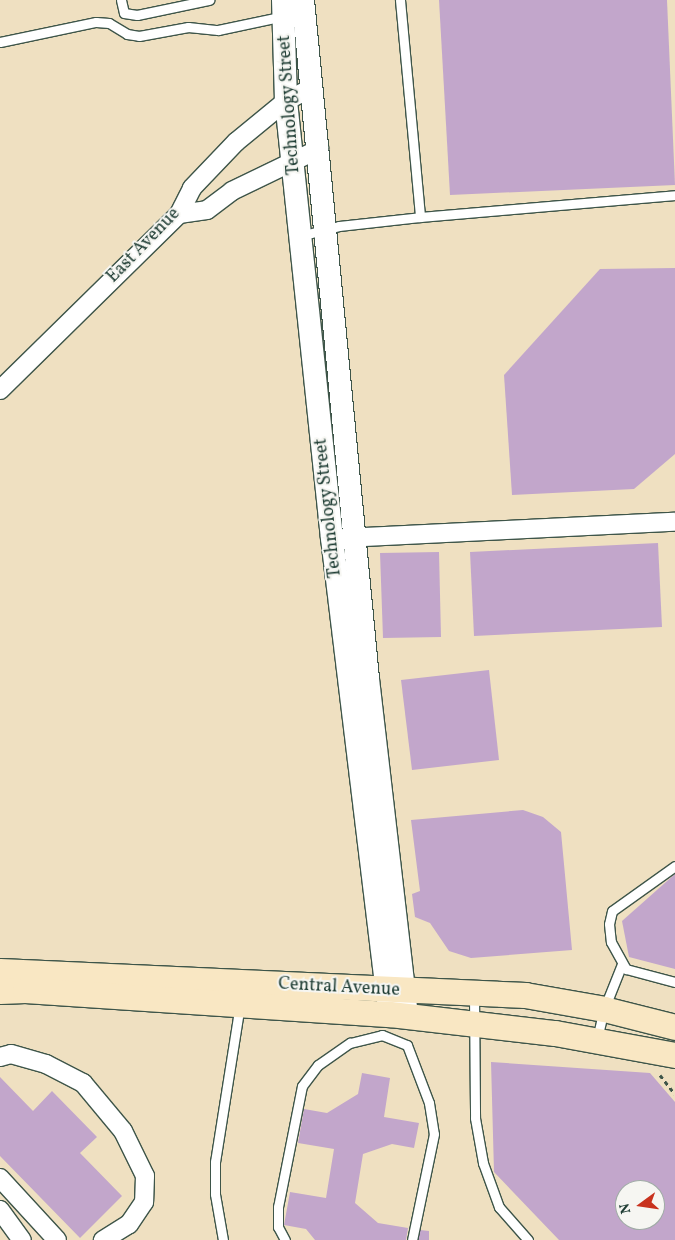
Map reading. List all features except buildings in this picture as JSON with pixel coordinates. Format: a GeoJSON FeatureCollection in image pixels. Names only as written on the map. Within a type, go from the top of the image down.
{"type":"FeatureCollection","features":[{"type":"Feature","properties":{"kind":"main road","name":"Central Avenue"},"geometry":{"type":"LineString","coordinates":[[0,971],[24,970],[397,1003],[473,1023],[597,1039],[675,1055]]}},
{"type":"Feature","properties":{"kind":"main road","name":"Central Avenue"},"geometry":{"type":"LineString","coordinates":[[0,991],[25,990],[240,1004],[397,1003],[474,993],[525,995],[604,1009],[665,1024]]}},
{"type":"Feature","properties":{"kind":"main road"},"geometry":{"type":"LineString","coordinates":[[651,1049],[665,1024]]}},
{"type":"Feature","properties":{"kind":"street"},"geometry":{"type":"LineString","coordinates":[[303,0],[327,230],[354,537],[369,768]]}},
{"type":"Feature","properties":{"kind":"street","name":"Technology Street"},"geometry":{"type":"LineString","coordinates":[[284,8],[286,101],[332,538],[369,768],[397,1003]]}},
{"type":"Feature","properties":{"kind":"street","name":"East Avenue"},"geometry":{"type":"LineString","coordinates":[[0,390],[179,214],[192,188],[223,155],[286,101],[312,88]]}},
{"type":"Feature","properties":{"kind":"street"},"geometry":{"type":"LineString","coordinates":[[179,214],[208,210],[232,191],[292,160],[318,149]]}},
{"type":"Feature","properties":{"kind":"street"},"geometry":{"type":"LineString","coordinates":[[332,538],[675,522]]}},
{"type":"Feature","properties":{"kind":"street"},"geometry":{"type":"LineString","coordinates":[[0,1057],[11,1054],[46,1064],[83,1083],[123,1131],[145,1176],[144,1202],[129,1224],[103,1240]]}},
{"type":"Feature","properties":{"kind":"street"},"geometry":{"type":"LineString","coordinates":[[0,1178],[57,1240]]}},
{"type":"Feature","properties":{"kind":"street"},"geometry":{"type":"LineString","coordinates":[[0,1210],[22,1240]]}},
{"type":"Feature","properties":{"kind":"lane"},"geometry":{"type":"LineString","coordinates":[[121,0],[124,13],[137,15],[209,0]]}},
{"type":"Feature","properties":{"kind":"lane"},"geometry":{"type":"LineString","coordinates":[[400,0],[420,217]]}},
{"type":"Feature","properties":{"kind":"lane"},"geometry":{"type":"LineString","coordinates":[[0,42],[96,22],[110,23],[127,34],[139,36],[188,27],[218,30],[284,8]]}},
{"type":"Feature","properties":{"kind":"lane"},"geometry":{"type":"LineString","coordinates":[[300,236],[327,230],[420,217],[675,195]]}},
{"type":"Feature","properties":{"kind":"lane"},"geometry":{"type":"LineString","coordinates":[[675,866],[612,911],[611,942],[626,969],[675,982]]}},
{"type":"Feature","properties":{"kind":"lane"},"geometry":{"type":"LineString","coordinates":[[597,1039],[604,1009],[622,964]]}},
{"type":"Feature","properties":{"kind":"lane"},"geometry":{"type":"LineString","coordinates":[[474,993],[475,1118],[483,1163],[500,1207],[528,1240]]}},
{"type":"Feature","properties":{"kind":"lane"},"geometry":{"type":"LineString","coordinates":[[222,1240],[215,1194],[216,1162],[240,1004]]}},
{"type":"Feature","properties":{"kind":"lane"},"geometry":{"type":"LineString","coordinates":[[285,1240],[278,1227],[278,1207],[302,1086],[318,1065],[350,1043],[382,1035],[408,1045],[429,1104],[434,1134],[412,1240]]}}]}
